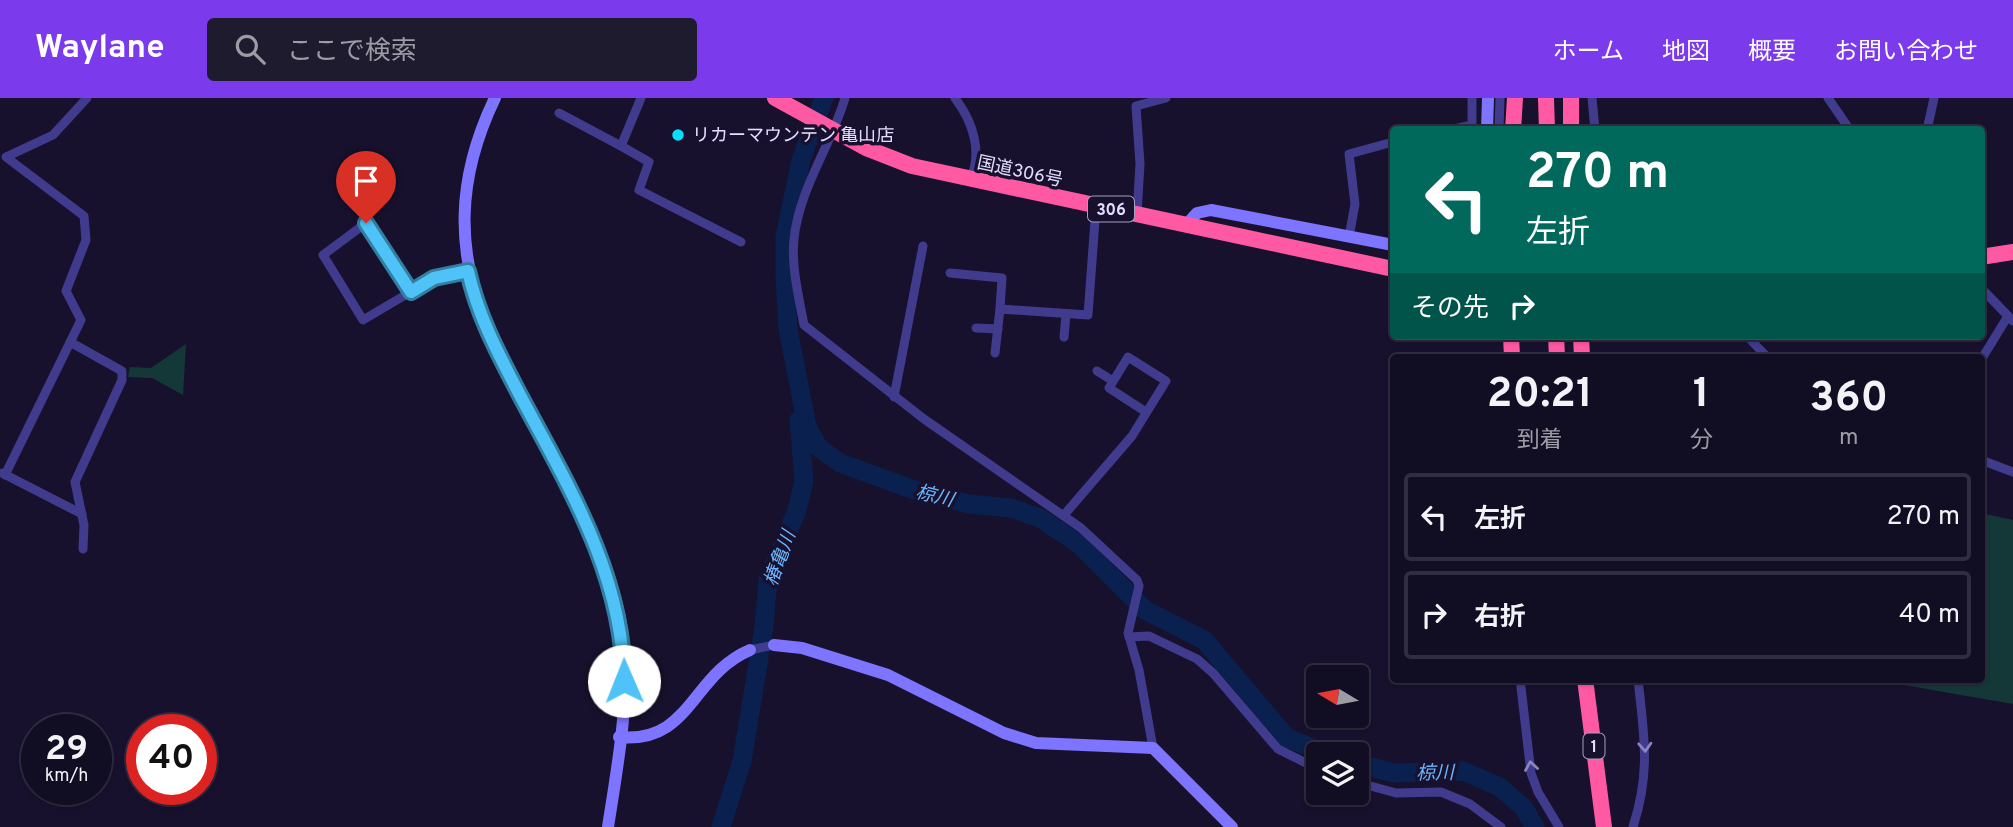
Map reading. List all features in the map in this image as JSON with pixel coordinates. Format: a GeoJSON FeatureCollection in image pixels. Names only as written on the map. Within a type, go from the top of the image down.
{"type":"FeatureCollection","features":[{"type":"Feature","properties":{"kind":"highway"},"geometry":{"type":"LineString","coordinates":[[1513,126],[1515,98]]}},
{"type":"Feature","properties":{"kind":"highway"},"geometry":{"type":"LineString","coordinates":[[1546,98],[1547,126]]}},
{"type":"Feature","properties":{"kind":"highway"},"geometry":{"type":"LineString","coordinates":[[1571,98],[1571,126]]}},
{"type":"Feature","properties":{"kind":"highway","name":"国道306号"},"geometry":{"type":"LineString","coordinates":[[781,101],[835,133],[912,166],[1390,268]]}},
{"type":"Feature","properties":{"kind":"highway"},"geometry":{"type":"LineString","coordinates":[[1985,256],[2013,252]]}},
{"type":"Feature","properties":{"kind":"highway"},"geometry":{"type":"LineString","coordinates":[[1578,683],[1592,731]]}},
{"type":"Feature","properties":{"kind":"highway","name":"1"},"geometry":{"type":"LineString","coordinates":[[1586,683],[1603,820]]}},
{"type":"Feature","properties":{"kind":"highway"},"geometry":{"type":"LineString","coordinates":[[1591,683],[1592,731]]}},
{"type":"Feature","properties":{"kind":"street"},"geometry":{"type":"LineString","coordinates":[[82,514],[2,474],[81,320],[66,291],[86,240],[84,216],[6,157],[53,135],[87,98]]}},
{"type":"Feature","properties":{"kind":"street"},"geometry":{"type":"LineString","coordinates":[[495,98],[477,140],[464,199],[464,244],[468,271],[489,334],[587,524],[607,572],[624,646],[619,737],[608,827]]}},
{"type":"Feature","properties":{"kind":"street"},"geometry":{"type":"LineString","coordinates":[[621,146],[641,98]]}},
{"type":"Feature","properties":{"kind":"street"},"geometry":{"type":"LineString","coordinates":[[845,98],[835,133],[808,186],[794,240],[804,325],[894,397],[1064,515],[1101,543],[1127,568],[1139,586],[1129,632],[1137,657],[1153,748],[1233,827]]}},
{"type":"Feature","properties":{"kind":"street"},"geometry":{"type":"LineString","coordinates":[[955,98],[967,117],[975,143],[975,169],[970,180]]}},
{"type":"Feature","properties":{"kind":"street"},"geometry":{"type":"LineString","coordinates":[[1468,126],[1472,125],[1472,98]]}},
{"type":"Feature","properties":{"kind":"street"},"geometry":{"type":"LineString","coordinates":[[1487,126],[1489,98]]}},
{"type":"Feature","properties":{"kind":"street"},"geometry":{"type":"LineString","coordinates":[[1489,98],[1498,126]]}},
{"type":"Feature","properties":{"kind":"street"},"geometry":{"type":"LineString","coordinates":[[1592,98],[1595,126]]}},
{"type":"Feature","properties":{"kind":"street"},"geometry":{"type":"LineString","coordinates":[[1828,98],[1847,126]]}},
{"type":"Feature","properties":{"kind":"street"},"geometry":{"type":"LineString","coordinates":[[1928,126],[1934,98]]}},
{"type":"Feature","properties":{"kind":"street"},"geometry":{"type":"LineString","coordinates":[[1137,214],[1140,164],[1136,106],[1168,99]]}},
{"type":"Feature","properties":{"kind":"street"},"geometry":{"type":"LineString","coordinates":[[559,113],[649,162],[639,190],[741,243]]}},
{"type":"Feature","properties":{"kind":"street"},"geometry":{"type":"LineString","coordinates":[[1349,237],[1355,204],[1349,154],[1390,143]]}},
{"type":"Feature","properties":{"kind":"street"},"geometry":{"type":"LineString","coordinates":[[999,309],[1088,315],[1096,206]]}},
{"type":"Feature","properties":{"kind":"street"},"geometry":{"type":"LineString","coordinates":[[1187,224],[1197,213],[1211,210],[1390,244]]}},
{"type":"Feature","properties":{"kind":"street"},"geometry":{"type":"LineString","coordinates":[[411,292],[366,223],[323,255],[363,320],[411,292],[434,278],[468,271]]}},
{"type":"Feature","properties":{"kind":"street"},"geometry":{"type":"LineString","coordinates":[[894,397],[923,246]]}},
{"type":"Feature","properties":{"kind":"street"},"geometry":{"type":"LineString","coordinates":[[950,273],[1002,278],[995,353]]}},
{"type":"Feature","properties":{"kind":"street"},"geometry":{"type":"LineString","coordinates":[[1985,292],[2011,319],[1985,355]]}},
{"type":"Feature","properties":{"kind":"street"},"geometry":{"type":"LineString","coordinates":[[1064,337],[1066,314]]}},
{"type":"Feature","properties":{"kind":"street"},"geometry":{"type":"LineString","coordinates":[[976,328],[998,329]]}},
{"type":"Feature","properties":{"kind":"street"},"geometry":{"type":"LineString","coordinates":[[1752,340],[1764,354]]}},
{"type":"Feature","properties":{"kind":"street"},"geometry":{"type":"LineString","coordinates":[[70,342],[122,371],[122,380],[75,482],[82,514],[83,549]]}},
{"type":"Feature","properties":{"kind":"street"},"geometry":{"type":"LineString","coordinates":[[1064,515],[1132,436],[1166,381],[1128,357],[1109,388],[1146,412]]}},
{"type":"Feature","properties":{"kind":"street"},"geometry":{"type":"LineString","coordinates":[[1097,371],[1113,381]]}},
{"type":"Feature","properties":{"kind":"street"},"geometry":{"type":"LineString","coordinates":[[1985,462],[2013,472]]}},
{"type":"Feature","properties":{"kind":"street"},"geometry":{"type":"LineString","coordinates":[[1129,632],[1149,636],[1197,659],[1213,673],[1278,749],[1306,763]]}},
{"type":"Feature","properties":{"kind":"street"},"geometry":{"type":"LineString","coordinates":[[619,737],[644,739],[665,730],[679,718],[712,674],[731,659],[750,650],[774,645],[802,648],[888,675],[1004,733],[1036,743],[1153,748]]}},
{"type":"Feature","properties":{"kind":"street"},"geometry":{"type":"LineString","coordinates":[[1520,683],[1531,773],[1542,800],[1559,827]]}},
{"type":"Feature","properties":{"kind":"street"},"geometry":{"type":"LineString","coordinates":[[1633,827],[1644,792],[1646,769],[1638,683]]}},
{"type":"Feature","properties":{"kind":"street"},"geometry":{"type":"LineString","coordinates":[[1369,786],[1396,793],[1441,792],[1470,804],[1501,827]]}},
{"type":"Feature","properties":{"kind":"green space"},"geometry":{"type":"Polygon","coordinates":[[[186,344],[183,395],[152,378],[128,377],[130,367],[151,368],[186,344]]]}},
{"type":"Feature","properties":{"kind":"green space"},"geometry":{"type":"Polygon","coordinates":[[[1985,514],[2013,520],[2013,704],[1892,683],[1985,683],[1985,514]]]}},
{"type":"Feature","properties":{"kind":"waterway","name":"椋川"},"geometry":{"type":"LineString","coordinates":[[824,98],[801,160],[785,237],[788,329],[807,426],[819,448],[840,463],[920,492],[969,504],[1011,508],[1040,518],[1079,544],[1145,610],[1204,640],[1287,738],[1306,745]]}},
{"type":"Feature","properties":{"kind":"waterway","name":"椿亀川"},"geometry":{"type":"LineString","coordinates":[[721,827],[742,761],[764,627],[768,580],[797,510],[804,482],[799,420]]}},
{"type":"Feature","properties":{"kind":"waterway","name":"椋川"},"geometry":{"type":"LineString","coordinates":[[1369,766],[1394,773],[1463,771],[1500,787],[1524,808],[1535,827]]}},
{"type":"Feature","properties":{"kind":"place","name":"リカーマウンテン 亀山店"},"geometry":{"type":"Point","coordinates":[678,135]}},
{"type":"Feature","properties":{"kind":"route"},"geometry":{"type":"LineString","coordinates":[[366,223],[411,292],[434,278],[468,271],[489,334],[563,475],[607,572],[618,608],[624,646],[624,681]]}}]}
